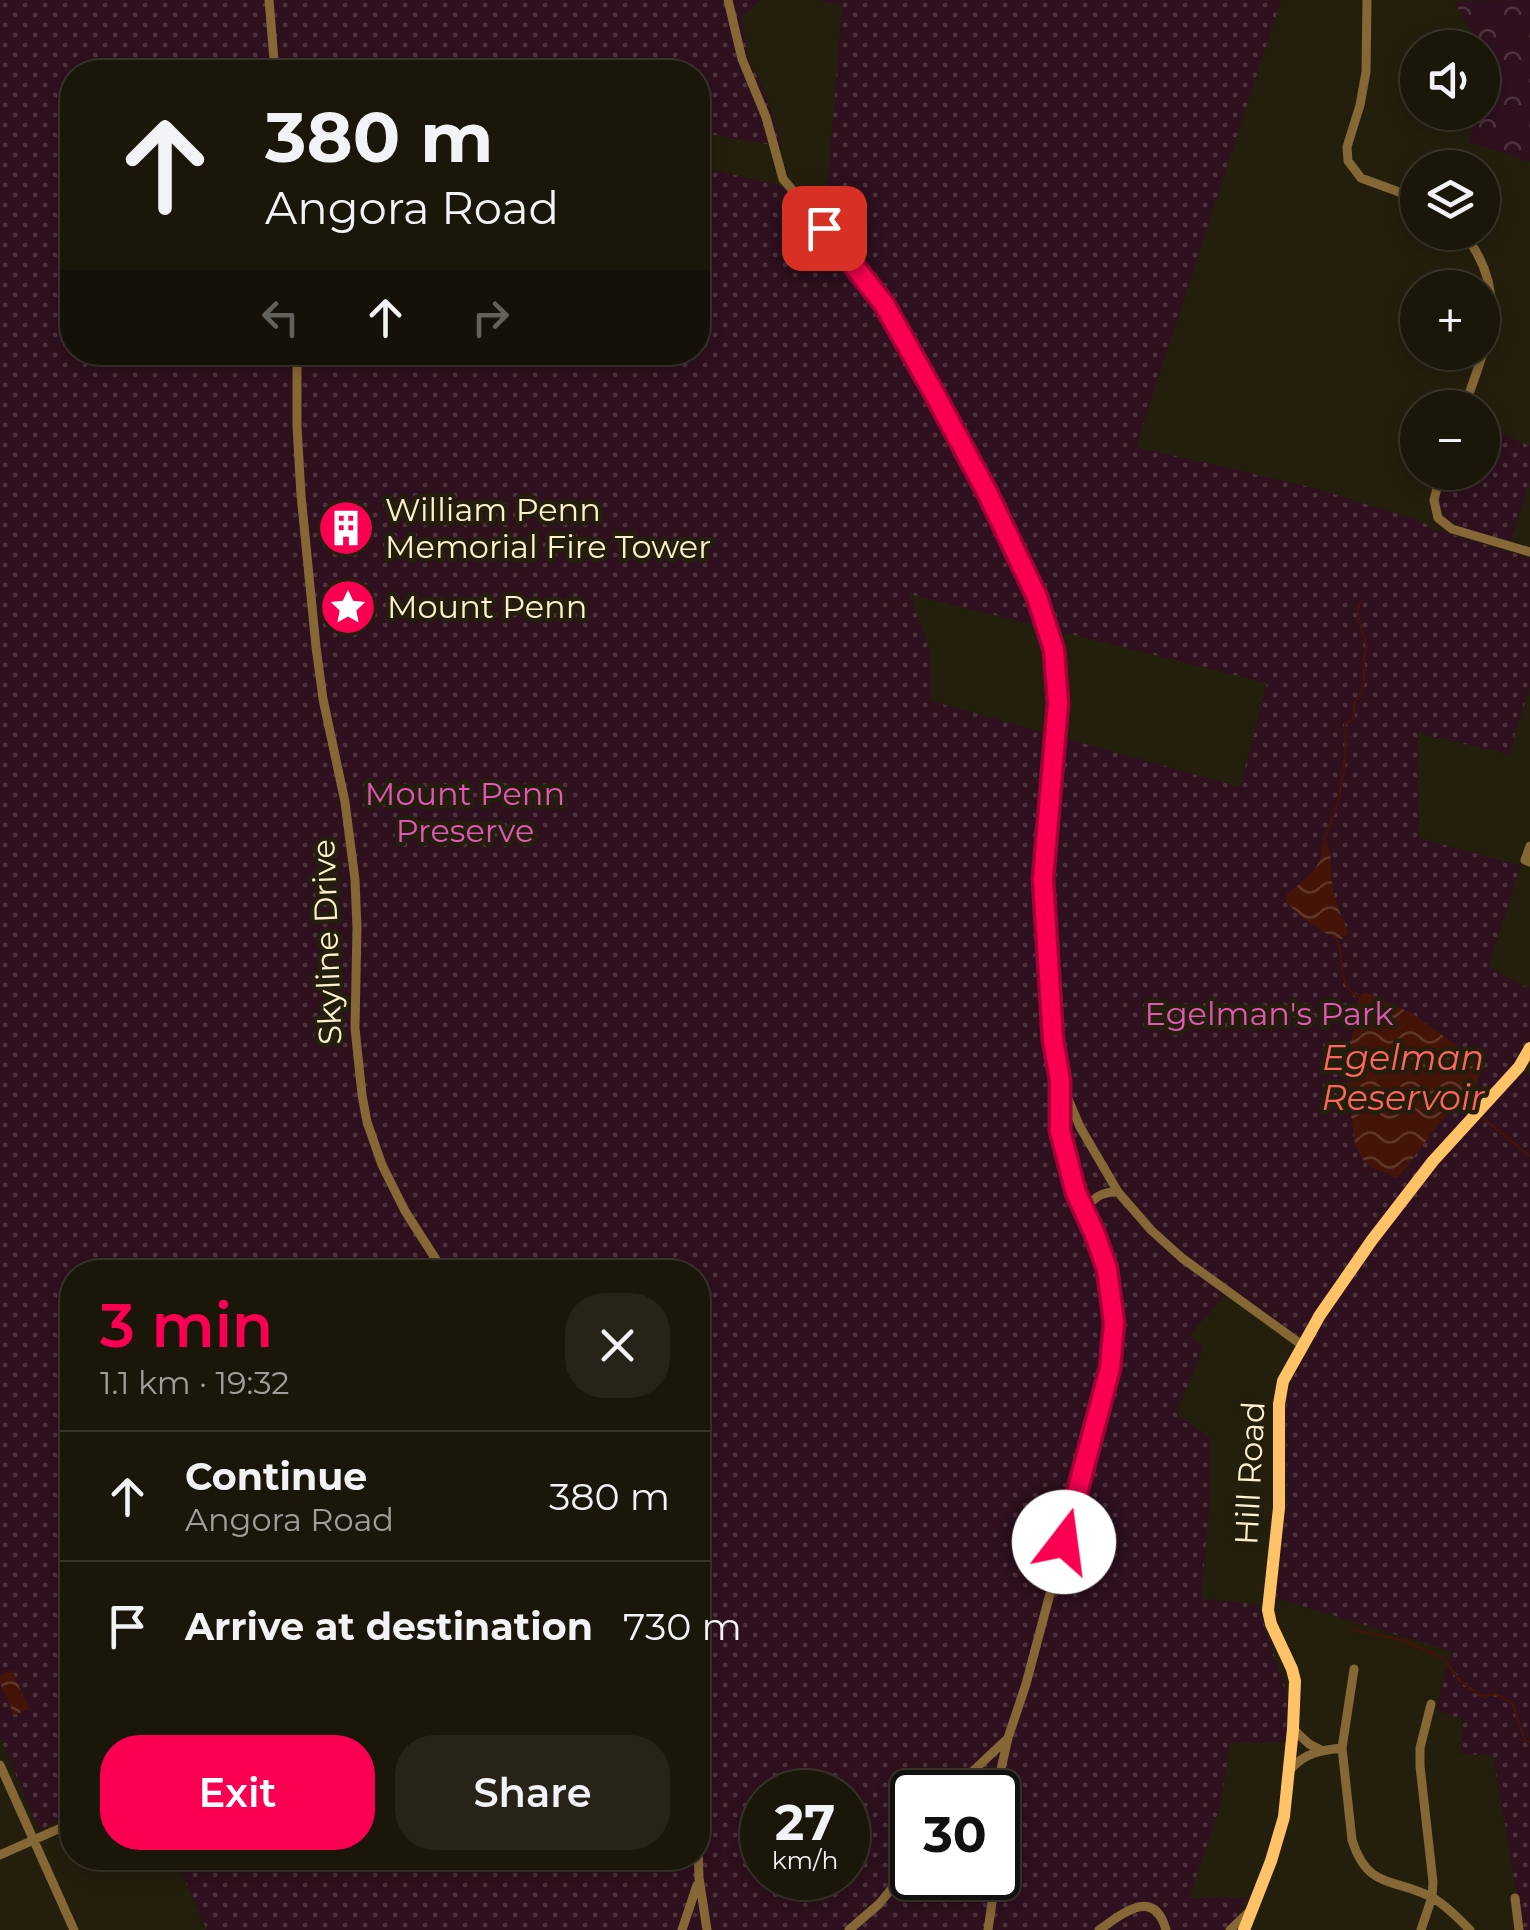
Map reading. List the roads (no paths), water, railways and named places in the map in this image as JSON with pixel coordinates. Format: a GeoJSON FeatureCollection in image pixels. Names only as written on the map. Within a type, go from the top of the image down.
{"type":"FeatureCollection","features":[{"type":"Feature","properties":{"kind":"street"},"geometry":{"type":"LineString","coordinates":[[269,0],[274,60]]}},
{"type":"Feature","properties":{"kind":"street"},"geometry":{"type":"LineString","coordinates":[[1368,0],[1366,72],[1348,161],[1361,178],[1400,192]]}},
{"type":"Feature","properties":{"kind":"street"},"geometry":{"type":"LineString","coordinates":[[731,2],[742,59],[766,117],[783,179],[884,304],[988,494],[1037,597],[1056,662],[1058,693],[1043,879],[1053,1040],[1060,1080],[1060,1131],[1068,1169],[1102,1251],[1114,1323],[1112,1358],[1000,1770]]}},
{"type":"Feature","properties":{"kind":"street"},"geometry":{"type":"LineString","coordinates":[[1470,390],[1488,332],[1492,293],[1487,270],[1476,250]]}},
{"type":"Feature","properties":{"kind":"street","name":"Skyline Drive"},"geometry":{"type":"LineString","coordinates":[[297,365],[300,495],[316,647],[345,802],[355,880],[355,1028],[362,1095],[373,1141],[393,1189],[437,1260]]}},
{"type":"Feature","properties":{"kind":"street"},"geometry":{"type":"LineString","coordinates":[[1436,490],[1434,500],[1438,518],[1452,529],[1530,552]]}},
{"type":"Feature","properties":{"kind":"street"},"geometry":{"type":"LineString","coordinates":[[1530,846],[1525,860],[1530,862]]}},
{"type":"Feature","properties":{"kind":"street","name":"Hill Road"},"geometry":{"type":"LineString","coordinates":[[1244,1930],[1284,1817],[1293,1730],[1295,1681],[1268,1610],[1279,1508],[1283,1381],[1326,1306],[1372,1240],[1433,1161],[1519,1067],[1530,1048]]}},
{"type":"Feature","properties":{"kind":"street"},"geometry":{"type":"LineString","coordinates":[[1060,1080],[1086,1140],[1118,1192],[1141,1220],[1168,1245],[1302,1345]]}},
{"type":"Feature","properties":{"kind":"street"},"geometry":{"type":"LineString","coordinates":[[1084,1210],[1102,1194],[1118,1192]]}},
{"type":"Feature","properties":{"kind":"street"},"geometry":{"type":"LineString","coordinates":[[1354,1669],[1342,1748],[1352,1840],[1362,1865],[1381,1879],[1432,1897],[1470,1930]]}},
{"type":"Feature","properties":{"kind":"street"},"geometry":{"type":"LineString","coordinates":[[1421,1930],[1434,1882],[1420,1748],[1431,1704]]}},
{"type":"Feature","properties":{"kind":"street"},"geometry":{"type":"LineString","coordinates":[[1293,1730],[1321,1750]]}},
{"type":"Feature","properties":{"kind":"street"},"geometry":{"type":"LineString","coordinates":[[974,1770],[1008,1738]]}},
{"type":"Feature","properties":{"kind":"street"},"geometry":{"type":"LineString","coordinates":[[1289,1772],[1305,1756],[1342,1748]]}},
{"type":"Feature","properties":{"kind":"street"},"geometry":{"type":"LineString","coordinates":[[0,1765],[74,1930]]}},
{"type":"Feature","properties":{"kind":"street"},"geometry":{"type":"LineString","coordinates":[[0,1855],[60,1829]]}},
{"type":"Feature","properties":{"kind":"street"},"geometry":{"type":"LineString","coordinates":[[699,1870],[707,1930]]}},
{"type":"Feature","properties":{"kind":"street"},"geometry":{"type":"LineString","coordinates":[[682,1930],[699,1878]]}},
{"type":"Feature","properties":{"kind":"street"},"geometry":{"type":"LineString","coordinates":[[850,1930],[890,1891]]}},
{"type":"Feature","properties":{"kind":"street"},"geometry":{"type":"LineString","coordinates":[[1515,1898],[1519,1930]]}},
{"type":"Feature","properties":{"kind":"street"},"geometry":{"type":"LineString","coordinates":[[988,1930],[992,1900]]}},
{"type":"Feature","properties":{"kind":"street"},"geometry":{"type":"LineString","coordinates":[[1099,1930],[1129,1910],[1144,1906],[1160,1915],[1166,1930]]}},
{"type":"Feature","properties":{"kind":"street","name":"Hill Road"},"geometry":{"type":"LineString","coordinates":[[1230,1930],[1250,1910]]}},
{"type":"Feature","properties":{"kind":"water"},"geometry":{"type":"Polygon","coordinates":[[[1324,835],[1334,893],[1348,933],[1342,939],[1319,929],[1286,902],[1286,895],[1318,865],[1324,835]]]}},
{"type":"Feature","properties":{"kind":"water","name":"Egelman Reservoir"},"geometry":{"type":"Polygon","coordinates":[[[1365,992],[1413,1014],[1472,1056],[1482,1069],[1477,1083],[1441,1121],[1398,1178],[1372,1168],[1355,1144],[1344,1062],[1359,1013],[1359,996],[1365,992]]]}},
{"type":"Feature","properties":{"kind":"water"},"geometry":{"type":"Polygon","coordinates":[[[12,1670],[29,1709],[14,1715],[0,1683],[0,1675],[12,1670]]]}},
{"type":"Feature","properties":{"kind":"waterway"},"geometry":{"type":"LineString","coordinates":[[1326,835],[1342,780],[1345,723],[1354,716],[1354,703],[1364,682],[1367,647],[1358,616],[1361,601]]}},
{"type":"Feature","properties":{"kind":"waterway"},"geometry":{"type":"LineString","coordinates":[[1337,940],[1344,980],[1360,998]]}},
{"type":"Feature","properties":{"kind":"waterway"},"geometry":{"type":"LineString","coordinates":[[1483,1118],[1530,1156]]}},
{"type":"Feature","properties":{"kind":"waterway"},"geometry":{"type":"LineString","coordinates":[[1353,1630],[1399,1639],[1435,1654],[1445,1660],[1459,1680],[1481,1696],[1496,1694],[1512,1702],[1525,1741],[1530,1742]]}},
{"type":"Feature","properties":{"kind":"place","name":"William Penn Memorial Fire Tower"},"geometry":{"type":"Point","coordinates":[346,528]}},
{"type":"Feature","properties":{"kind":"place","name":"Mount Penn"},"geometry":{"type":"Point","coordinates":[348,607]}},
{"type":"Feature","properties":{"kind":"park label","name":"Mount Penn Preserve"},"geometry":{"type":"Point","coordinates":[465,812]}},
{"type":"Feature","properties":{"kind":"park label","name":"Egelman's Park"},"geometry":{"type":"Point","coordinates":[1269,1014]}}]}
